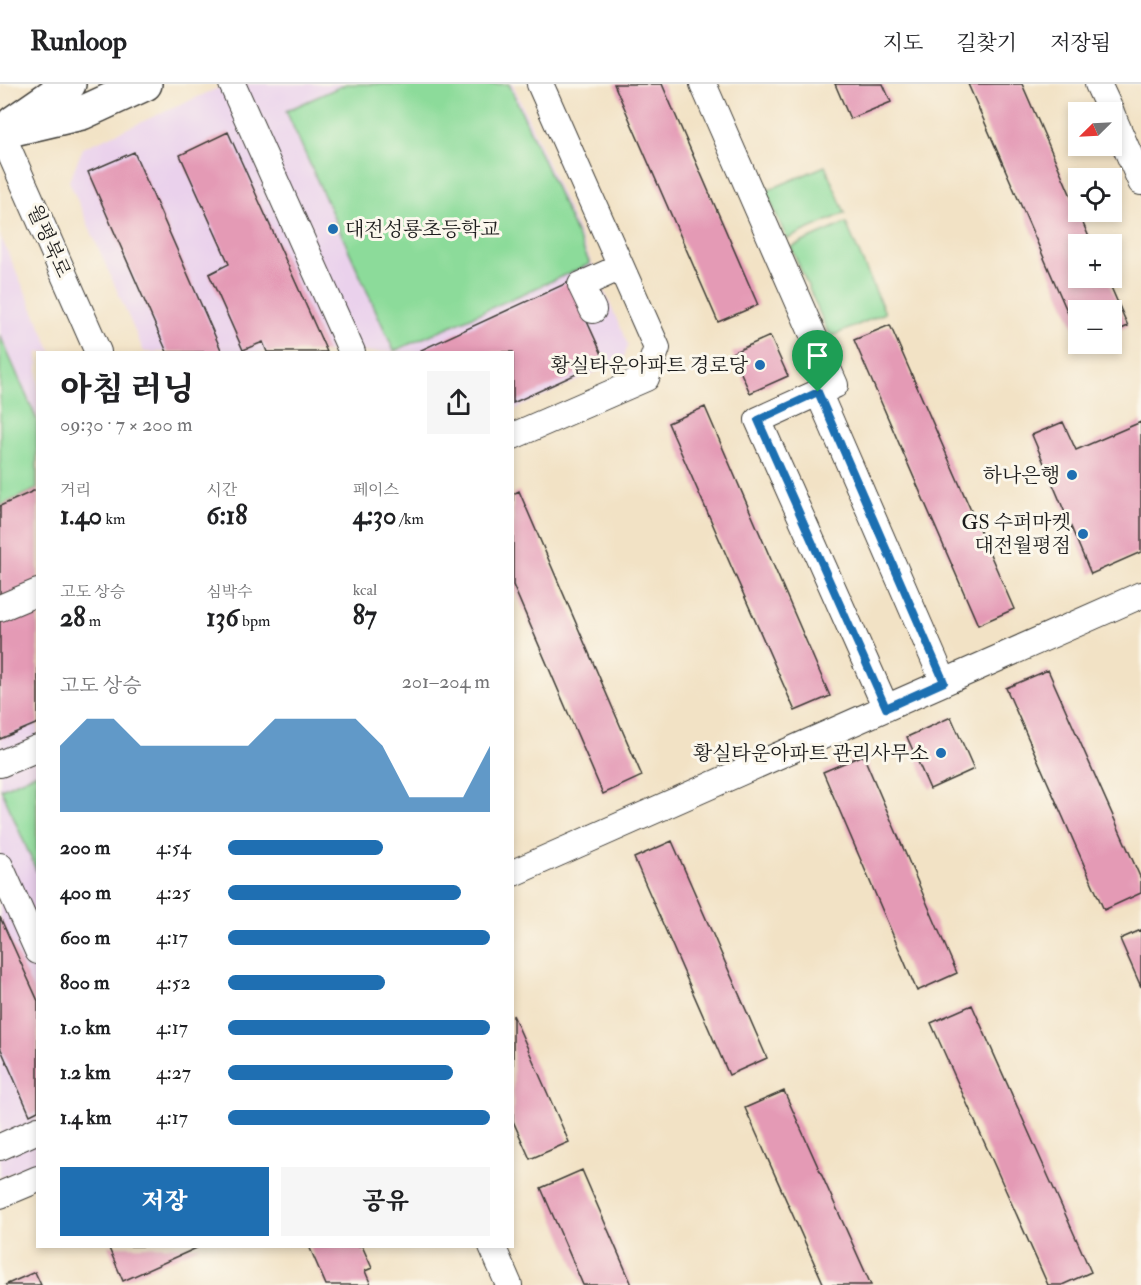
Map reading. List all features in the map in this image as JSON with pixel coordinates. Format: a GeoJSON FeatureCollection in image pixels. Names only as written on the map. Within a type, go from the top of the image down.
{"type":"FeatureCollection","features":[{"type":"Feature","properties":{"kind":"main road"},"geometry":{"type":"LineString","coordinates":[[0,132],[69,84]]}},
{"type":"Feature","properties":{"kind":"main road"},"geometry":{"type":"LineString","coordinates":[[0,132],[82,112],[145,84]]}},
{"type":"Feature","properties":{"kind":"street"},"geometry":{"type":"LineString","coordinates":[[232,84],[352,351]]}},
{"type":"Feature","properties":{"kind":"street"},"geometry":{"type":"LineString","coordinates":[[514,436],[646,378],[657,348],[540,84]]}},
{"type":"Feature","properties":{"kind":"street"},"geometry":{"type":"LineString","coordinates":[[703,84],[835,385],[758,420],[886,708]]}},
{"type":"Feature","properties":{"kind":"street"},"geometry":{"type":"LineString","coordinates":[[1098,84],[1106,102]]}},
{"type":"Feature","properties":{"kind":"street","name":"월평북로"},"geometry":{"type":"LineString","coordinates":[[0,132],[98,351]]}},
{"type":"Feature","properties":{"kind":"street"},"geometry":{"type":"LineString","coordinates":[[1122,139],[1141,182]]}},
{"type":"Feature","properties":{"kind":"street"},"geometry":{"type":"LineString","coordinates":[[593,310],[581,285],[621,267]]}},
{"type":"Feature","properties":{"kind":"street"},"geometry":{"type":"LineString","coordinates":[[818,392],[944,682]]}},
{"type":"Feature","properties":{"kind":"street"},"geometry":{"type":"LineString","coordinates":[[0,608],[36,593]]}},
{"type":"Feature","properties":{"kind":"street"},"geometry":{"type":"LineString","coordinates":[[514,873],[1141,595]]}},
{"type":"Feature","properties":{"kind":"street"},"geometry":{"type":"LineString","coordinates":[[0,764],[36,749]]}},
{"type":"Feature","properties":{"kind":"street"},"geometry":{"type":"LineString","coordinates":[[0,866],[36,947]]}},
{"type":"Feature","properties":{"kind":"street"},"geometry":{"type":"LineString","coordinates":[[0,1147],[36,1131]]}},
{"type":"Feature","properties":{"kind":"street"},"geometry":{"type":"LineString","coordinates":[[0,1195],[36,1180]]}},
{"type":"Feature","properties":{"kind":"street"},"geometry":{"type":"LineString","coordinates":[[493,1248],[509,1285]]}},
{"type":"Feature","properties":{"kind":"shaded area","name":"대전성룡초등학교"},"geometry":{"type":"Polygon","coordinates":[[[227,84],[513,84],[628,345],[623,360],[514,410],[514,351],[144,351],[69,181],[83,148],[227,84]]]}},
{"type":"Feature","properties":{"kind":"shaded area"},"geometry":{"type":"Polygon","coordinates":[[[0,235],[52,351],[36,351],[36,1162],[0,1178],[0,235]]]}},
{"type":"Feature","properties":{"kind":"green space"},"geometry":{"type":"Polygon","coordinates":[[[346,84],[509,84],[590,264],[394,351],[286,111],[346,84]]]}},
{"type":"Feature","properties":{"kind":"green space"},"geometry":{"type":"Polygon","coordinates":[[[825,166],[845,213],[787,239],[766,191],[825,166]]]}},
{"type":"Feature","properties":{"kind":"green space"},"geometry":{"type":"Polygon","coordinates":[[[846,223],[885,313],[830,337],[791,247],[846,223]]]}},
{"type":"Feature","properties":{"kind":"green space"},"geometry":{"type":"Polygon","coordinates":[[[0,335],[36,418],[36,489],[0,506],[0,335]]]}},
{"type":"Feature","properties":{"kind":"green space"},"geometry":{"type":"Polygon","coordinates":[[[36,773],[36,870],[1,789],[36,773]]]}},
{"type":"Feature","properties":{"kind":"building"},"geometry":{"type":"Polygon","coordinates":[[[614,84],[662,84],[758,305],[718,322],[614,84]]]}},
{"type":"Feature","properties":{"kind":"building"},"geometry":{"type":"Polygon","coordinates":[[[835,84],[883,84],[891,102],[850,119],[835,84]]]}},
{"type":"Feature","properties":{"kind":"building"},"geometry":{"type":"Polygon","coordinates":[[[968,84],[1022,84],[1068,189],[1068,222],[1082,222],[1088,234],[1068,234],[1068,288],[1111,288],[1117,300],[1068,300],[1068,313],[968,84]]]}},
{"type":"Feature","properties":{"kind":"building"},"geometry":{"type":"Polygon","coordinates":[[[228,132],[327,351],[267,351],[263,342],[243,350],[209,274],[229,264],[180,155],[228,132]]]}},
{"type":"Feature","properties":{"kind":"building"},"geometry":{"type":"Polygon","coordinates":[[[134,152],[222,351],[167,351],[88,172],[134,152]]]}},
{"type":"Feature","properties":{"kind":"building"},"geometry":{"type":"Polygon","coordinates":[[[569,282],[605,361],[514,403],[514,351],[421,350],[569,282]]]}},
{"type":"Feature","properties":{"kind":"building"},"geometry":{"type":"Polygon","coordinates":[[[1122,312],[1128,326],[1122,329],[1122,312]]]}},
{"type":"Feature","properties":{"kind":"building"},"geometry":{"type":"Polygon","coordinates":[[[890,325],[1014,609],[978,625],[854,340],[890,325]]]}},
{"type":"Feature","properties":{"kind":"building","name":"황실타운아파트 경로당"},"geometry":{"type":"Polygon","coordinates":[[[770,336],[788,376],[750,393],[732,353],[770,336]]]}},
{"type":"Feature","properties":{"kind":"building"},"geometry":{"type":"Polygon","coordinates":[[[705,407],[830,696],[795,711],[668,423],[705,407]]]}},
{"type":"Feature","properties":{"kind":"building"},"geometry":{"type":"Polygon","coordinates":[[[1063,422],[1076,450],[1141,422],[1141,552],[1091,574],[1032,435],[1063,422]]]}},
{"type":"Feature","properties":{"kind":"building"},"geometry":{"type":"Polygon","coordinates":[[[36,490],[36,583],[0,599],[0,506],[36,490]]]}},
{"type":"Feature","properties":{"kind":"building"},"geometry":{"type":"Polygon","coordinates":[[[519,491],[642,776],[603,794],[514,587],[514,494],[519,491]]]}},
{"type":"Feature","properties":{"kind":"building"},"geometry":{"type":"Polygon","coordinates":[[[36,605],[36,724],[0,739],[0,620],[36,605]]]}},
{"type":"Feature","properties":{"kind":"building"},"geometry":{"type":"Polygon","coordinates":[[[1048,670],[1141,879],[1141,893],[1104,910],[1006,688],[1048,670]]]}},
{"type":"Feature","properties":{"kind":"building","name":"황실타운아파트 관리사무소"},"geometry":{"type":"Polygon","coordinates":[[[951,717],[974,769],[930,789],[907,737],[951,717]]]}},
{"type":"Feature","properties":{"kind":"building"},"geometry":{"type":"Polygon","coordinates":[[[863,755],[957,973],[917,991],[823,772],[863,755]]]}},
{"type":"Feature","properties":{"kind":"building"},"geometry":{"type":"Polygon","coordinates":[[[672,841],[767,1058],[729,1075],[634,858],[672,841]]]}},
{"type":"Feature","properties":{"kind":"building"},"geometry":{"type":"Polygon","coordinates":[[[0,917],[36,997],[36,1112],[30,1115],[0,1047],[0,917]]]}},
{"type":"Feature","properties":{"kind":"building"},"geometry":{"type":"Polygon","coordinates":[[[1141,930],[1141,987],[1120,939],[1141,930]]]}},
{"type":"Feature","properties":{"kind":"building"},"geometry":{"type":"Polygon","coordinates":[[[972,1005],[1091,1272],[1062,1285],[1048,1285],[931,1023],[972,1005]]]}},
{"type":"Feature","properties":{"kind":"building"},"geometry":{"type":"Polygon","coordinates":[[[514,1017],[569,1142],[530,1159],[514,1123],[514,1017]]]}},
{"type":"Feature","properties":{"kind":"building"},"geometry":{"type":"Polygon","coordinates":[[[784,1091],[871,1285],[824,1285],[745,1108],[784,1091]]]}},
{"type":"Feature","properties":{"kind":"building"},"geometry":{"type":"Polygon","coordinates":[[[582,1170],[632,1285],[583,1285],[541,1188],[582,1170]]]}},
{"type":"Feature","properties":{"kind":"building"},"geometry":{"type":"Polygon","coordinates":[[[109,1248],[197,1248],[123,1281],[109,1248]]]}},
{"type":"Feature","properties":{"kind":"building"},"geometry":{"type":"Polygon","coordinates":[[[310,1248],[363,1248],[372,1268],[365,1271],[371,1285],[326,1285],[310,1248]]]}},
{"type":"Feature","properties":{"kind":"building"},"geometry":{"type":"Polygon","coordinates":[[[35,1272],[41,1285],[5,1285],[35,1272]]]}},
{"type":"Feature","properties":{"kind":"place","name":"대전성룡초등학교"},"geometry":{"type":"Point","coordinates":[333,229]}},
{"type":"Feature","properties":{"kind":"place","name":"황실타운아파트 경로당"},"geometry":{"type":"Point","coordinates":[760,365]}},
{"type":"Feature","properties":{"kind":"place","name":"하나은행"},"geometry":{"type":"Point","coordinates":[1072,475]}},
{"type":"Feature","properties":{"kind":"place","name":"GS 수퍼마켓 대전월평점"},"geometry":{"type":"Point","coordinates":[1083,534]}},
{"type":"Feature","properties":{"kind":"place","name":"황실타운아파트 관리사무소"},"geometry":{"type":"Point","coordinates":[941,753]}},
{"type":"Feature","properties":{"kind":"route"},"geometry":{"type":"LineString","coordinates":[[818,392],[944,682],[886,708],[758,420],[818,392]]}}]}
